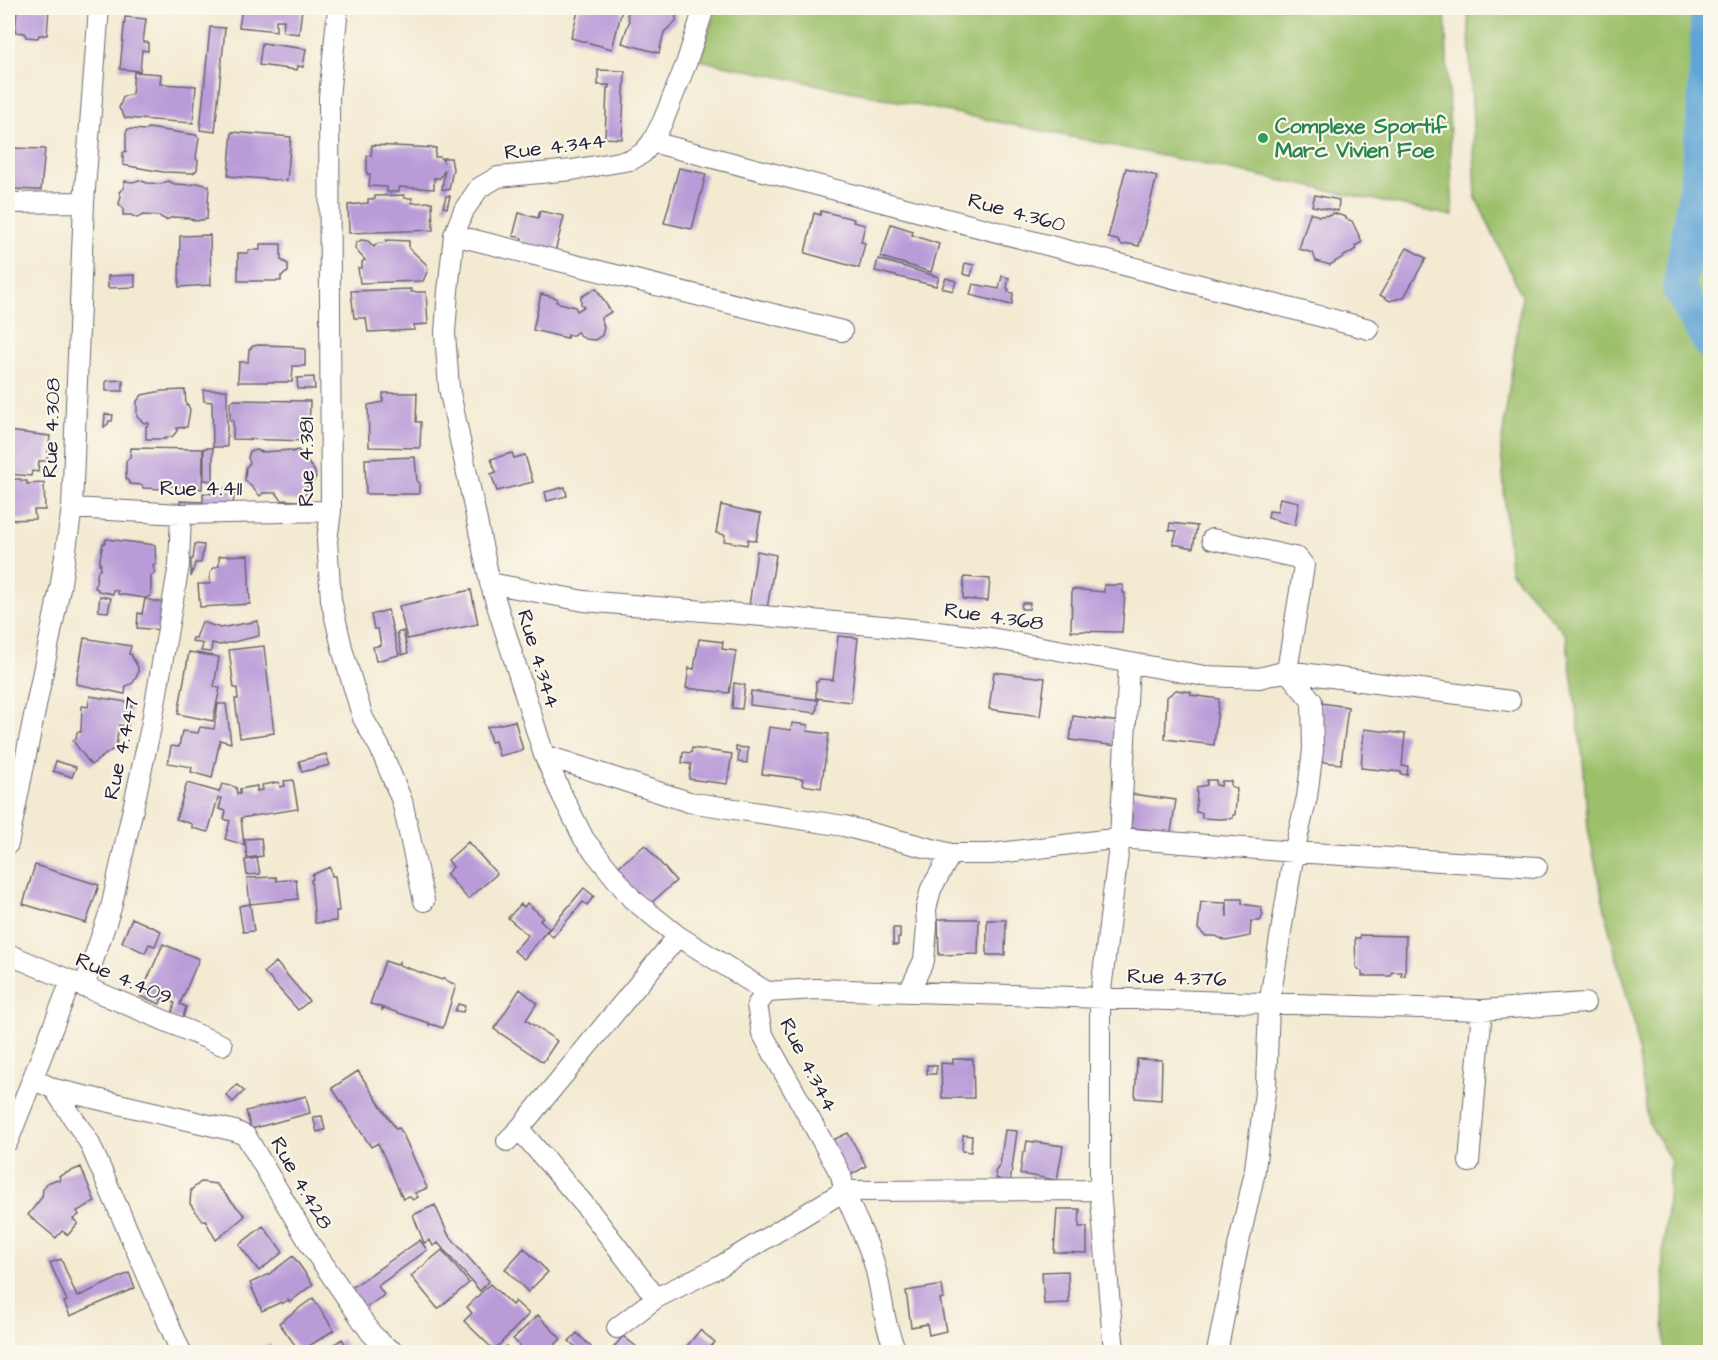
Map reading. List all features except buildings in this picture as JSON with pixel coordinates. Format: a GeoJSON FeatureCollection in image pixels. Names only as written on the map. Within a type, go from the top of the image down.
{"type":"FeatureCollection","features":[{"type":"Feature","properties":{"kind":"street","name":"Rue 4.308"},"geometry":{"type":"LineString","coordinates":[[8,844],[61,583],[72,508],[84,202],[99,8]]}},
{"type":"Feature","properties":{"kind":"street","name":"Rue 4.381"},"geometry":{"type":"LineString","coordinates":[[338,8],[329,98],[331,511],[327,541],[331,600],[343,652],[363,718],[380,748],[402,801],[424,901]]}},
{"type":"Feature","properties":{"kind":"street","name":"Rue 4.344"},"geometry":{"type":"LineString","coordinates":[[704,8],[686,63],[663,121],[652,142],[643,153],[631,160],[572,170],[498,177],[479,188],[464,210],[454,235],[445,333],[449,388],[490,583],[544,755],[562,795],[584,839],[632,899],[678,936],[767,992],[757,1005],[762,1033],[842,1175],[844,1191],[875,1265],[889,1338],[897,1353]]}},
{"type":"Feature","properties":{"kind":"street","name":"Rue 4.360"},"geometry":{"type":"LineString","coordinates":[[652,142],[1370,329]]}},
{"type":"Feature","properties":{"kind":"street"},"geometry":{"type":"LineString","coordinates":[[8,203],[84,202]]}},
{"type":"Feature","properties":{"kind":"street"},"geometry":{"type":"LineString","coordinates":[[454,235],[842,332]]}},
{"type":"Feature","properties":{"kind":"street","name":"Rue 4.411"},"geometry":{"type":"LineString","coordinates":[[72,508],[181,514],[331,511]]}},
{"type":"Feature","properties":{"kind":"street","name":"Rue 4.447"},"geometry":{"type":"LineString","coordinates":[[8,1141],[33,1079],[111,909],[151,728],[179,565],[181,514]]}},
{"type":"Feature","properties":{"kind":"street"},"geometry":{"type":"LineString","coordinates":[[1212,539],[1298,558],[1304,566],[1287,671],[1312,701],[1313,750],[1307,796],[1294,852],[1269,1005],[1266,1085],[1254,1176],[1217,1353]]}},
{"type":"Feature","properties":{"kind":"street","name":"Rue 4.368"},"geometry":{"type":"LineString","coordinates":[[490,583],[584,601],[883,626],[990,638],[1204,676],[1259,678],[1287,671]]}},
{"type":"Feature","properties":{"kind":"street"},"geometry":{"type":"LineString","coordinates":[[1114,1353],[1100,1190],[1100,998],[1120,838],[1129,663]]}},
{"type":"Feature","properties":{"kind":"street"},"geometry":{"type":"LineString","coordinates":[[1287,671],[1510,700]]}},
{"type":"Feature","properties":{"kind":"street"},"geometry":{"type":"LineString","coordinates":[[544,755],[689,802],[844,826],[951,854],[991,854],[1120,838],[1294,852],[1537,867]]}},
{"type":"Feature","properties":{"kind":"street"},"geometry":{"type":"LineString","coordinates":[[909,992],[924,960],[926,909],[931,889],[951,854]]}},
{"type":"Feature","properties":{"kind":"street"},"geometry":{"type":"LineString","coordinates":[[656,1298],[589,1210],[513,1135],[678,936]]}},
{"type":"Feature","properties":{"kind":"street","name":"Rue 4.409"},"geometry":{"type":"LineString","coordinates":[[8,954],[222,1045]]}},
{"type":"Feature","properties":{"kind":"street","name":"Rue 4.376"},"geometry":{"type":"LineString","coordinates":[[767,992],[815,989],[1482,1010],[1585,1003]]}},
{"type":"Feature","properties":{"kind":"street"},"geometry":{"type":"LineString","coordinates":[[1468,1162],[1482,1010]]}},
{"type":"Feature","properties":{"kind":"street","name":"Rue 4.428"},"geometry":{"type":"LineString","coordinates":[[33,1079],[54,1089],[235,1131],[246,1136],[311,1246],[371,1333],[394,1353]]}},
{"type":"Feature","properties":{"kind":"street"},"geometry":{"type":"LineString","coordinates":[[54,1089],[89,1143],[182,1353]]}},
{"type":"Feature","properties":{"kind":"street"},"geometry":{"type":"LineString","coordinates":[[617,1328],[656,1298],[720,1267],[844,1191],[1100,1190]]}},
{"type":"Feature","properties":{"kind":"green space","name":"Complexe Sportif Marc Vivien Foe"},"geometry":{"type":"Polygon","coordinates":[[[716,8],[1445,8],[1453,216],[699,60],[716,8]]]}},
{"type":"Feature","properties":{"kind":"green space"},"geometry":{"type":"Polygon","coordinates":[[[1468,8],[1710,8],[1710,1352],[1665,1352],[1663,1256],[1671,1162],[1648,1121],[1634,1022],[1609,929],[1588,829],[1583,759],[1566,635],[1510,571],[1501,447],[1522,296],[1476,198],[1468,8]]]}},
{"type":"Feature","properties":{"kind":"waterway"},"geometry":{"type":"LineString","coordinates":[[1707,8],[1704,114],[1691,219],[1679,289],[1710,343]]}},
{"type":"Feature","properties":{"kind":"place","name":"Complexe Sportif Marc Vivien Foe"},"geometry":{"type":"Point","coordinates":[1263,138]}}]}
